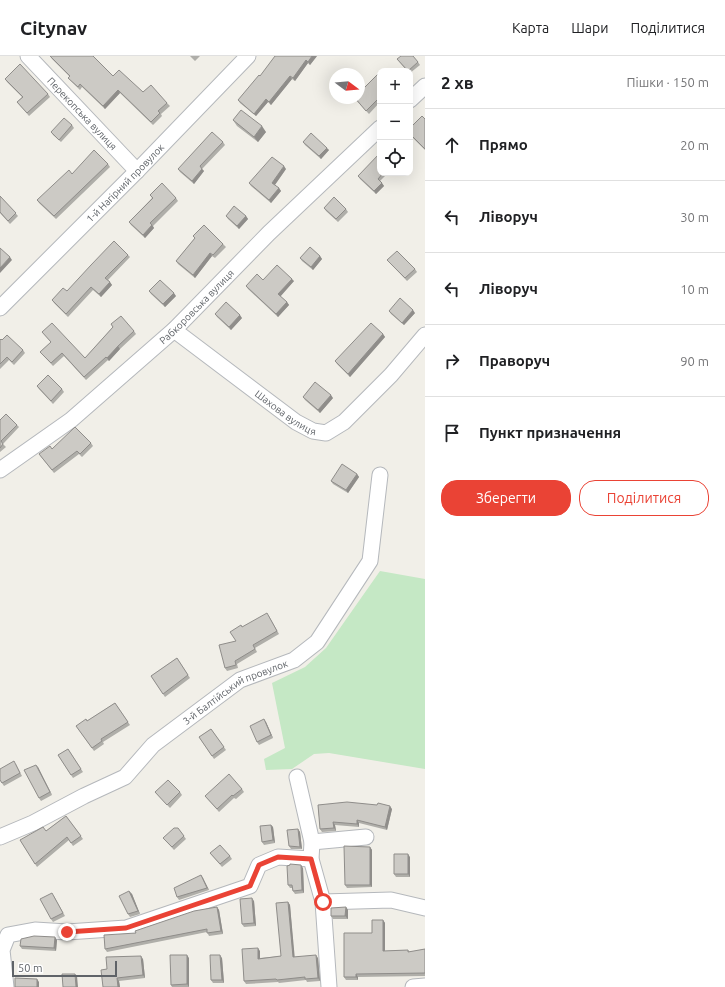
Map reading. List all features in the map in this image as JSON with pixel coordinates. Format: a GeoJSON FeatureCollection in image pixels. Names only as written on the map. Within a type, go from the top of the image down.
{"type":"FeatureCollection","features":[{"type":"Feature","properties":{"kind":"street","name":"Перекопська вулиця"},"geometry":{"type":"LineString","coordinates":[[28,56],[137,171]]}},
{"type":"Feature","properties":{"kind":"street","name":"1-й Нагірний провулок"},"geometry":{"type":"LineString","coordinates":[[0,308],[137,171],[248,56]]}},
{"type":"Feature","properties":{"kind":"street"},"geometry":{"type":"LineString","coordinates":[[413,97],[425,86]]}},
{"type":"Feature","properties":{"kind":"street","name":"Рабкоровська вулиця"},"geometry":{"type":"LineString","coordinates":[[0,470],[71,420],[174,330],[269,233],[377,131]]}},
{"type":"Feature","properties":{"kind":"street","name":"Шахова вулиця"},"geometry":{"type":"LineString","coordinates":[[174,330],[296,422],[314,431],[326,433],[344,422],[391,375],[425,335]]}},
{"type":"Feature","properties":{"kind":"street","name":"3-й Балтійський провулок"},"geometry":{"type":"LineString","coordinates":[[0,837],[33,823],[84,796],[125,777],[153,745],[240,680],[294,660],[317,642],[370,561],[380,475]]}},
{"type":"Feature","properties":{"kind":"street"},"geometry":{"type":"LineString","coordinates":[[297,777],[312,842],[311,859],[323,902],[329,987]]}},
{"type":"Feature","properties":{"kind":"street"},"geometry":{"type":"LineString","coordinates":[[312,842],[366,837]]}},
{"type":"Feature","properties":{"kind":"street"},"geometry":{"type":"LineString","coordinates":[[6,987],[2,950],[8,934],[35,930],[67,932],[126,928],[250,886],[259,865],[278,857],[311,859]]}},
{"type":"Feature","properties":{"kind":"street"},"geometry":{"type":"LineString","coordinates":[[323,902],[391,900],[425,908]]}},
{"type":"Feature","properties":{"kind":"street"},"geometry":{"type":"LineString","coordinates":[[413,987],[425,986]]}},
{"type":"Feature","properties":{"kind":"green space"},"geometry":{"type":"Polygon","coordinates":[[[380,571],[425,579],[425,769],[329,753],[314,754],[292,769],[266,770],[264,759],[285,748],[272,683],[305,667],[326,648],[380,571]]]}},
{"type":"Feature","properties":{"kind":"building"},"geometry":{"type":"Polygon","coordinates":[[[50,56],[93,56],[113,76],[119,70],[143,92],[151,85],[167,103],[158,111],[160,113],[151,122],[118,90],[103,106],[80,84],[78,87],[68,78],[70,76],[50,56]]]}},
{"type":"Feature","properties":{"kind":"building"},"geometry":{"type":"Polygon","coordinates":[[[275,56],[312,56],[308,62],[306,60],[293,78],[290,76],[269,102],[266,99],[254,114],[238,100],[259,75],[260,76],[275,56]]]}},
{"type":"Feature","properties":{"kind":"building"},"geometry":{"type":"Polygon","coordinates":[[[401,56],[413,56],[418,62],[411,68],[405,68],[397,59],[401,56]]]}},
{"type":"Feature","properties":{"kind":"building"},"geometry":{"type":"Polygon","coordinates":[[[20,64],[48,94],[27,113],[17,102],[23,97],[5,79],[20,64]]]}},
{"type":"Feature","properties":{"kind":"building"},"geometry":{"type":"Polygon","coordinates":[[[377,75],[377,100],[366,111],[360,104],[365,104],[365,87],[377,75]]]}},
{"type":"Feature","properties":{"kind":"building"},"geometry":{"type":"Polygon","coordinates":[[[241,110],[262,126],[254,137],[233,120],[241,110]]]}},
{"type":"Feature","properties":{"kind":"building"},"geometry":{"type":"Polygon","coordinates":[[[422,116],[425,119],[425,149],[413,137],[413,125],[422,116]]]}},
{"type":"Feature","properties":{"kind":"building"},"geometry":{"type":"Polygon","coordinates":[[[64,118],[72,125],[59,140],[51,132],[64,118]]]}},
{"type":"Feature","properties":{"kind":"building"},"geometry":{"type":"Polygon","coordinates":[[[212,132],[223,142],[200,166],[202,169],[192,181],[178,169],[212,132]]]}},
{"type":"Feature","properties":{"kind":"building"},"geometry":{"type":"Polygon","coordinates":[[[311,133],[327,148],[319,156],[303,142],[311,133]]]}},
{"type":"Feature","properties":{"kind":"building"},"geometry":{"type":"Polygon","coordinates":[[[94,150],[108,164],[54,216],[37,200],[69,170],[72,174],[94,150]]]}},
{"type":"Feature","properties":{"kind":"building"},"geometry":{"type":"Polygon","coordinates":[[[377,156],[377,176],[380,176],[378,179],[382,183],[374,191],[358,176],[377,156]]]}},
{"type":"Feature","properties":{"kind":"building"},"geometry":{"type":"Polygon","coordinates":[[[272,157],[284,166],[272,183],[279,188],[269,200],[249,183],[272,157]]]}},
{"type":"Feature","properties":{"kind":"building"},"geometry":{"type":"Polygon","coordinates":[[[162,183],[176,198],[150,223],[152,225],[143,235],[129,222],[153,198],[150,195],[162,183]]]}},
{"type":"Feature","properties":{"kind":"building"},"geometry":{"type":"Polygon","coordinates":[[[0,196],[16,213],[8,221],[0,212],[0,196]]]}},
{"type":"Feature","properties":{"kind":"building"},"geometry":{"type":"Polygon","coordinates":[[[334,197],[346,209],[336,219],[324,208],[334,197]]]}},
{"type":"Feature","properties":{"kind":"building"},"geometry":{"type":"Polygon","coordinates":[[[234,206],[246,216],[237,226],[226,216],[234,206]]]}},
{"type":"Feature","properties":{"kind":"building"},"geometry":{"type":"Polygon","coordinates":[[[204,225],[223,244],[213,255],[210,253],[193,275],[176,261],[195,238],[193,236],[204,225]]]}},
{"type":"Feature","properties":{"kind":"building"},"geometry":{"type":"Polygon","coordinates":[[[114,241],[128,255],[105,278],[110,282],[99,294],[91,287],[66,314],[52,300],[63,288],[67,291],[114,241]]]}},
{"type":"Feature","properties":{"kind":"building"},"geometry":{"type":"Polygon","coordinates":[[[310,247],[320,256],[311,267],[300,258],[310,247]]]}},
{"type":"Feature","properties":{"kind":"building"},"geometry":{"type":"Polygon","coordinates":[[[0,248],[10,257],[0,268],[0,248]]]}},
{"type":"Feature","properties":{"kind":"building"},"geometry":{"type":"Polygon","coordinates":[[[397,251],[415,269],[405,278],[387,260],[397,251]]]}},
{"type":"Feature","properties":{"kind":"building"},"geometry":{"type":"Polygon","coordinates":[[[277,265],[292,279],[278,294],[287,302],[276,314],[246,286],[257,274],[263,280],[277,265]]]}},
{"type":"Feature","properties":{"kind":"building"},"geometry":{"type":"Polygon","coordinates":[[[160,280],[174,293],[163,304],[149,291],[160,280]]]}},
{"type":"Feature","properties":{"kind":"building"},"geometry":{"type":"Polygon","coordinates":[[[400,298],[413,310],[402,323],[389,311],[400,298]]]}},
{"type":"Feature","properties":{"kind":"building"},"geometry":{"type":"Polygon","coordinates":[[[226,302],[240,315],[229,327],[215,314],[226,302]]]}},
{"type":"Feature","properties":{"kind":"building"},"geometry":{"type":"Polygon","coordinates":[[[121,316],[134,331],[107,358],[106,357],[84,377],[62,353],[51,363],[40,352],[51,342],[42,332],[52,323],[85,358],[113,327],[111,324],[121,316]]]}},
{"type":"Feature","properties":{"kind":"building"},"geometry":{"type":"Polygon","coordinates":[[[371,323],[383,334],[348,374],[335,361],[371,323]]]}},
{"type":"Feature","properties":{"kind":"building"},"geometry":{"type":"Polygon","coordinates":[[[7,335],[23,350],[12,362],[7,357],[0,364],[0,340],[7,335]]]}},
{"type":"Feature","properties":{"kind":"building"},"geometry":{"type":"Polygon","coordinates":[[[48,375],[62,389],[51,401],[37,386],[48,375]]]}},
{"type":"Feature","properties":{"kind":"building"},"geometry":{"type":"Polygon","coordinates":[[[315,382],[331,395],[318,410],[303,397],[315,382]]]}},
{"type":"Feature","properties":{"kind":"building"},"geometry":{"type":"Polygon","coordinates":[[[6,414],[17,425],[1,441],[3,444],[0,448],[0,420],[6,414]]]}},
{"type":"Feature","properties":{"kind":"building"},"geometry":{"type":"Polygon","coordinates":[[[75,427],[91,443],[80,454],[77,451],[52,470],[39,454],[50,446],[52,449],[75,427]]]}},
{"type":"Feature","properties":{"kind":"building"},"geometry":{"type":"Polygon","coordinates":[[[342,464],[357,474],[346,490],[331,481],[342,464]]]}},
{"type":"Feature","properties":{"kind":"building"},"geometry":{"type":"Polygon","coordinates":[[[267,613],[277,631],[253,645],[255,649],[235,661],[236,665],[225,668],[219,645],[236,641],[230,632],[241,625],[242,627],[267,613]]]}},
{"type":"Feature","properties":{"kind":"building"},"geometry":{"type":"Polygon","coordinates":[[[177,658],[188,675],[163,694],[151,676],[177,658]]]}},
{"type":"Feature","properties":{"kind":"building"},"geometry":{"type":"Polygon","coordinates":[[[115,703],[128,722],[101,739],[102,741],[92,748],[76,726],[86,719],[87,721],[115,703]]]}},
{"type":"Feature","properties":{"kind":"building"},"geometry":{"type":"Polygon","coordinates":[[[264,719],[271,735],[257,742],[250,726],[264,719]]]}},
{"type":"Feature","properties":{"kind":"building"},"geometry":{"type":"Polygon","coordinates":[[[211,729],[224,747],[212,756],[199,737],[211,729]]]}},
{"type":"Feature","properties":{"kind":"building"},"geometry":{"type":"Polygon","coordinates":[[[68,749],[81,769],[71,775],[58,755],[68,749]]]}},
{"type":"Feature","properties":{"kind":"building"},"geometry":{"type":"Polygon","coordinates":[[[14,761],[20,773],[2,783],[0,780],[0,769],[14,761]]]}},
{"type":"Feature","properties":{"kind":"building"},"geometry":{"type":"Polygon","coordinates":[[[36,765],[50,792],[39,798],[24,770],[36,765]]]}},
{"type":"Feature","properties":{"kind":"building"},"geometry":{"type":"Polygon","coordinates":[[[229,774],[242,789],[233,796],[232,795],[217,809],[205,796],[229,774]]]}},
{"type":"Feature","properties":{"kind":"building"},"geometry":{"type":"Polygon","coordinates":[[[168,780],[180,792],[167,805],[155,792],[168,780]]]}},
{"type":"Feature","properties":{"kind":"building"},"geometry":{"type":"Polygon","coordinates":[[[347,802],[377,805],[378,803],[390,806],[385,827],[357,820],[357,824],[333,822],[334,828],[320,829],[318,805],[347,802]]]}},
{"type":"Feature","properties":{"kind":"building"},"geometry":{"type":"Polygon","coordinates":[[[66,816],[81,836],[71,843],[67,837],[35,864],[20,840],[43,827],[46,831],[66,816]]]}},
{"type":"Feature","properties":{"kind":"building"},"geometry":{"type":"Polygon","coordinates":[[[271,825],[273,840],[262,842],[260,826],[271,825]]]}},
{"type":"Feature","properties":{"kind":"building"},"geometry":{"type":"Polygon","coordinates":[[[174,828],[178,828],[184,836],[172,847],[163,838],[174,828]]]}},
{"type":"Feature","properties":{"kind":"building"},"geometry":{"type":"Polygon","coordinates":[[[298,829],[300,847],[289,846],[287,830],[298,829]]]}},
{"type":"Feature","properties":{"kind":"building"},"geometry":{"type":"Polygon","coordinates":[[[220,845],[230,856],[220,864],[210,853],[220,845]]]}},
{"type":"Feature","properties":{"kind":"building"},"geometry":{"type":"Polygon","coordinates":[[[344,846],[370,847],[370,885],[345,885],[344,846]]]}},
{"type":"Feature","properties":{"kind":"building"},"geometry":{"type":"Polygon","coordinates":[[[394,854],[408,854],[408,874],[394,874],[394,854]]]}},
{"type":"Feature","properties":{"kind":"building"},"geometry":{"type":"Polygon","coordinates":[[[290,864],[301,865],[302,890],[293,891],[292,885],[288,885],[287,866],[290,864]]]}},
{"type":"Feature","properties":{"kind":"building"},"geometry":{"type":"Polygon","coordinates":[[[201,875],[207,888],[177,897],[174,888],[201,875]]]}},
{"type":"Feature","properties":{"kind":"building"},"geometry":{"type":"Polygon","coordinates":[[[129,891],[138,911],[128,914],[119,896],[129,891]]]}},
{"type":"Feature","properties":{"kind":"building"},"geometry":{"type":"Polygon","coordinates":[[[52,893],[63,913],[51,919],[40,899],[52,893]]]}},
{"type":"Feature","properties":{"kind":"building"},"geometry":{"type":"Polygon","coordinates":[[[252,898],[254,923],[242,924],[240,899],[252,898]]]}},
{"type":"Feature","properties":{"kind":"building"},"geometry":{"type":"Polygon","coordinates":[[[288,902],[293,957],[316,955],[318,978],[305,979],[305,977],[244,981],[242,949],[258,948],[258,959],[281,956],[276,903],[288,902]]]}},
{"type":"Feature","properties":{"kind":"building"},"geometry":{"type":"Polygon","coordinates":[[[217,907],[221,931],[207,933],[207,929],[105,949],[104,935],[136,933],[135,931],[194,911],[217,907]]]}},
{"type":"Feature","properties":{"kind":"building"},"geometry":{"type":"Polygon","coordinates":[[[346,907],[345,916],[331,916],[331,908],[346,907]]]}},
{"type":"Feature","properties":{"kind":"building"},"geometry":{"type":"Polygon","coordinates":[[[372,920],[383,920],[383,951],[408,950],[408,952],[425,949],[425,973],[356,974],[356,977],[344,977],[344,933],[372,933],[372,920]]]}},
{"type":"Feature","properties":{"kind":"building"},"geometry":{"type":"Polygon","coordinates":[[[34,936],[55,937],[54,948],[20,946],[21,939],[34,936]]]}},
{"type":"Feature","properties":{"kind":"building"},"geometry":{"type":"Polygon","coordinates":[[[170,955],[187,955],[187,984],[171,985],[170,955]]]}},
{"type":"Feature","properties":{"kind":"building"},"geometry":{"type":"Polygon","coordinates":[[[210,955],[220,955],[222,980],[211,980],[210,955]]]}},
{"type":"Feature","properties":{"kind":"building"},"geometry":{"type":"Polygon","coordinates":[[[141,956],[143,975],[117,978],[118,987],[103,987],[101,970],[107,969],[106,957],[141,956]]]}},
{"type":"Feature","properties":{"kind":"building"},"geometry":{"type":"Polygon","coordinates":[[[62,974],[75,974],[76,987],[63,987],[62,974]]]}},
{"type":"Feature","properties":{"kind":"building"},"geometry":{"type":"Polygon","coordinates":[[[15,978],[37,979],[37,987],[15,987],[15,978]]]}},
{"type":"Feature","properties":{"kind":"route"},"geometry":{"type":"LineString","coordinates":[[67,932],[126,928],[250,886],[259,865],[278,857],[311,859],[323,902]]}}]}
